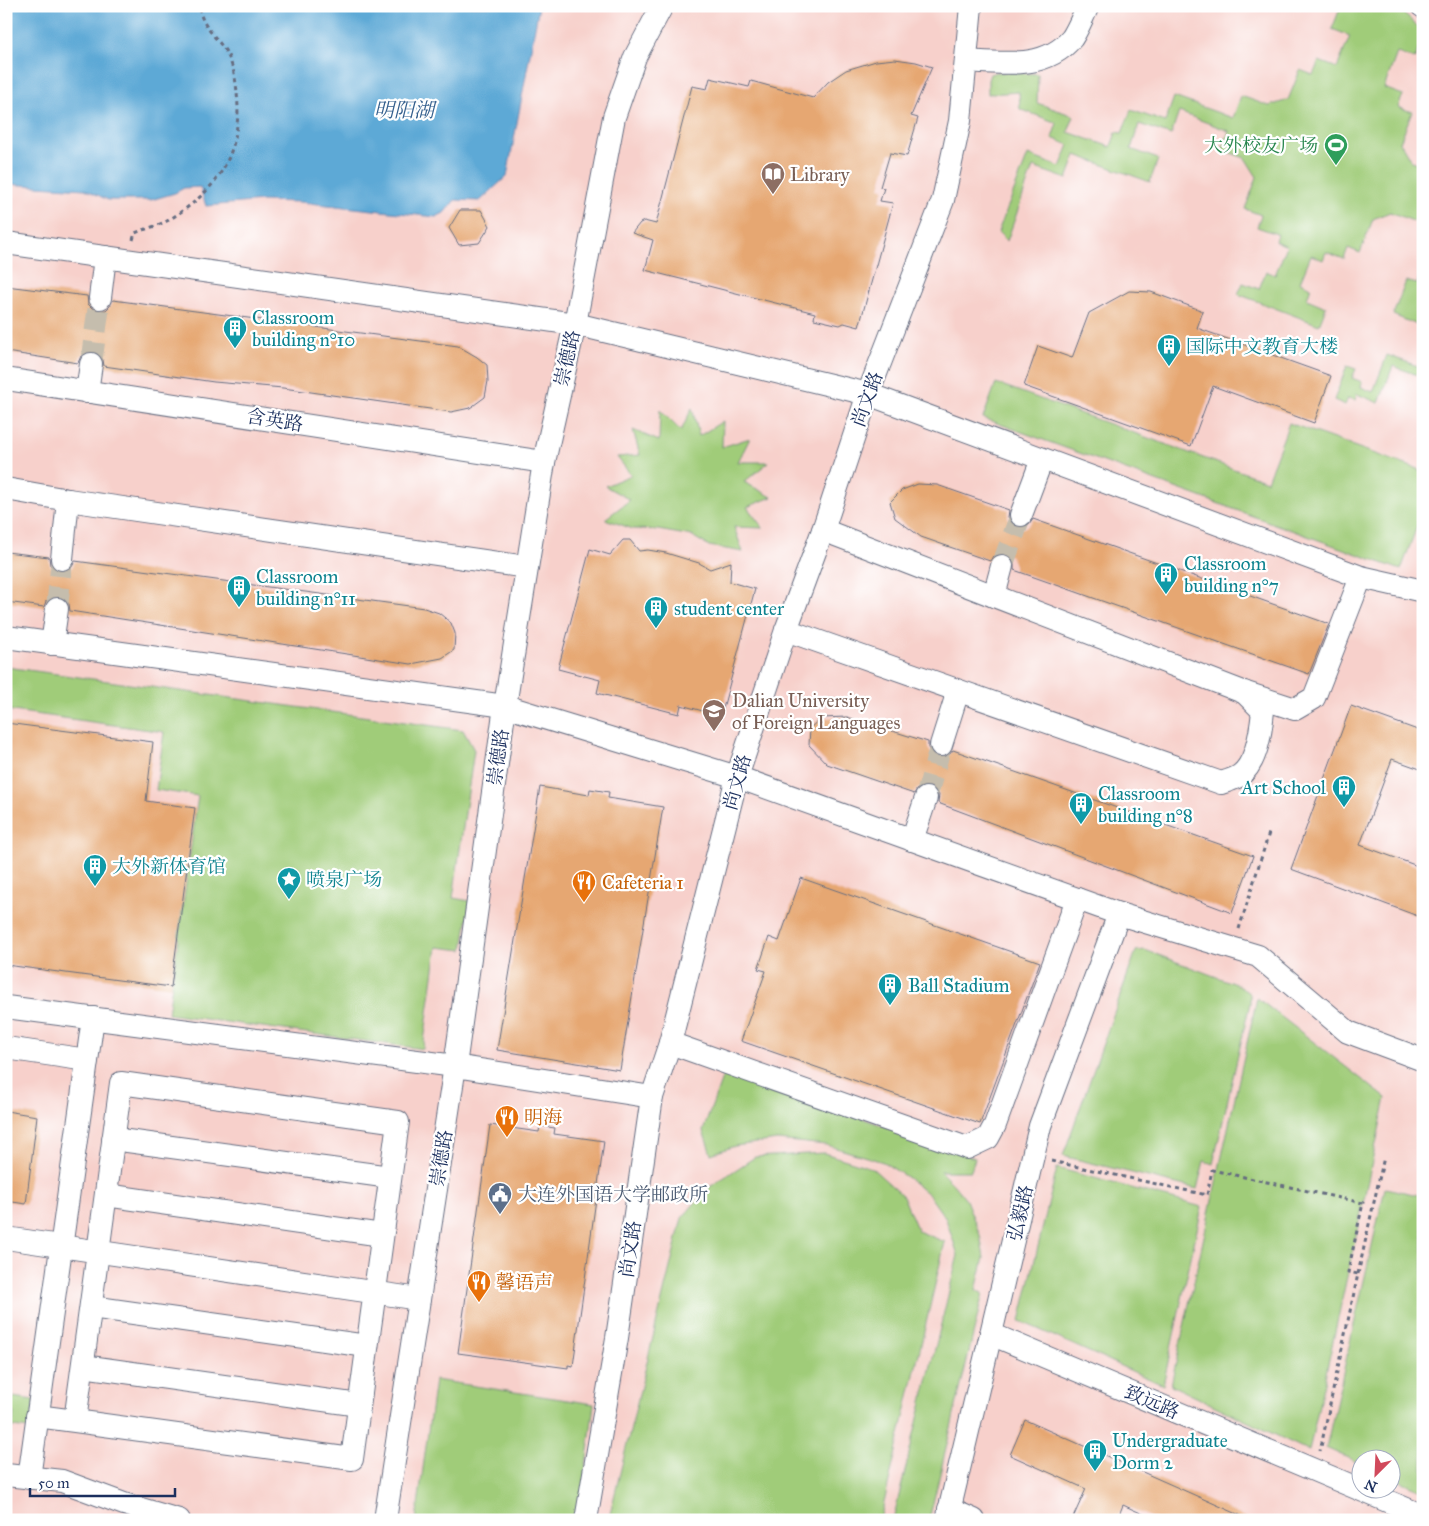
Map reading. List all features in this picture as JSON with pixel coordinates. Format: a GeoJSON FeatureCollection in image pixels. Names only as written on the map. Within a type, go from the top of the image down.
{"type":"FeatureCollection","features":[{"type":"Feature","properties":{"kind":"street","name":"崇德路"},"geometry":{"type":"LineString","coordinates":[[385,1520],[455,1066],[505,706],[544,462],[575,324],[614,117],[635,57],[662,6]]}},
{"type":"Feature","properties":{"kind":"street","name":"尚文路"},"geometry":{"type":"LineString","coordinates":[[586,1520],[617,1338],[652,1097],[670,1043],[737,777],[868,394],[943,200],[960,121],[971,6]]}},
{"type":"Feature","properties":{"kind":"street"},"geometry":{"type":"LineString","coordinates":[[966,61],[1022,64],[1052,55],[1072,38],[1088,6]]}},
{"type":"Feature","properties":{"kind":"street"},"geometry":{"type":"LineString","coordinates":[[6,243],[575,324],[868,394],[1361,577],[1423,591]]}},
{"type":"Feature","properties":{"kind":"street"},"geometry":{"type":"LineString","coordinates":[[100,298],[105,258]]}},
{"type":"Feature","properties":{"kind":"street"},"geometry":{"type":"LineString","coordinates":[[87,392],[91,364]]}},
{"type":"Feature","properties":{"kind":"street","name":"含英路"},"geometry":{"type":"LineString","coordinates":[[6,379],[544,462]]}},
{"type":"Feature","properties":{"kind":"street"},"geometry":{"type":"LineString","coordinates":[[1021,515],[1042,459]]}},
{"type":"Feature","properties":{"kind":"street"},"geometry":{"type":"LineString","coordinates":[[6,489],[68,500],[526,567]]}},
{"type":"Feature","properties":{"kind":"street"},"geometry":{"type":"LineString","coordinates":[[62,559],[68,500]]}},
{"type":"Feature","properties":{"kind":"street"},"geometry":{"type":"LineString","coordinates":[[823,530],[1243,692],[1295,709],[1314,698],[1361,577]]}},
{"type":"Feature","properties":{"kind":"street"},"geometry":{"type":"LineString","coordinates":[[994,596],[1002,566]]}},
{"type":"Feature","properties":{"kind":"street"},"geometry":{"type":"LineString","coordinates":[[52,644],[57,609]]}},
{"type":"Feature","properties":{"kind":"street"},"geometry":{"type":"LineString","coordinates":[[786,630],[1221,783],[1240,775],[1250,765],[1262,727],[1263,711],[1243,692]]}},
{"type":"Feature","properties":{"kind":"street"},"geometry":{"type":"LineString","coordinates":[[6,637],[505,706],[737,777],[1119,914],[1258,956],[1348,1032],[1423,1060]]}},
{"type":"Feature","properties":{"kind":"street"},"geometry":{"type":"LineString","coordinates":[[941,746],[958,691]]}},
{"type":"Feature","properties":{"kind":"street"},"geometry":{"type":"LineString","coordinates":[[912,840],[926,798]]}},
{"type":"Feature","properties":{"kind":"street"},"geometry":{"type":"LineString","coordinates":[[670,1043],[967,1148],[988,1138],[995,1125],[1077,899]]}},
{"type":"Feature","properties":{"kind":"street","name":"弘毅路"},"geometry":{"type":"LineString","coordinates":[[948,1515],[1040,1126],[1119,914]]}},
{"type":"Feature","properties":{"kind":"street"},"geometry":{"type":"LineString","coordinates":[[6,1007],[455,1066],[652,1097]]}},
{"type":"Feature","properties":{"kind":"street"},"geometry":{"type":"LineString","coordinates":[[29,1478],[93,1018]]}},
{"type":"Feature","properties":{"kind":"street"},"geometry":{"type":"LineString","coordinates":[[6,1048],[87,1060]]}},
{"type":"Feature","properties":{"kind":"street"},"geometry":{"type":"LineString","coordinates":[[37,1416],[352,1459],[398,1122],[121,1083],[75,1421]]}},
{"type":"Feature","properties":{"kind":"street"},"geometry":{"type":"LineString","coordinates":[[113,1139],[390,1177]]}},
{"type":"Feature","properties":{"kind":"street"},"geometry":{"type":"LineString","coordinates":[[106,1196],[382,1236]]}},
{"type":"Feature","properties":{"kind":"street"},"geometry":{"type":"LineString","coordinates":[[6,1238],[419,1299]]}},
{"type":"Feature","properties":{"kind":"street"},"geometry":{"type":"LineString","coordinates":[[91,1307],[367,1346]]}},
{"type":"Feature","properties":{"kind":"street","name":"致远路"},"geometry":{"type":"LineString","coordinates":[[991,1334],[1423,1516]]}},
{"type":"Feature","properties":{"kind":"street"},"geometry":{"type":"LineString","coordinates":[[83,1366],[359,1405]]}},
{"type":"Feature","properties":{"kind":"street"},"geometry":{"type":"LineString","coordinates":[[6,1475],[62,1481],[123,1512],[179,1520]]}},
{"type":"Feature","properties":{"kind":"street"},"geometry":{"type":"LineString","coordinates":[[948,1515],[974,1520]]}},
{"type":"Feature","properties":{"kind":"path"},"geometry":{"type":"LineString","coordinates":[[128,261],[135,234],[166,221],[197,199],[219,176],[233,149],[238,120],[238,85],[229,58],[218,40],[206,26],[200,6]]}},
{"type":"Feature","properties":{"kind":"path"},"geometry":{"type":"LineString","coordinates":[[1233,948],[1269,833]]}},
{"type":"Feature","properties":{"kind":"path"},"geometry":{"type":"LineString","coordinates":[[1033,1157],[1207,1195],[1212,1170],[1363,1202],[1348,1272],[1358,1274]]}},
{"type":"Feature","properties":{"kind":"path"},"geometry":{"type":"LineString","coordinates":[[1316,1471],[1384,1157]]}},
{"type":"Feature","properties":{"kind":"shaded area","name":"Dalian University of Foreign Languages"},"geometry":{"type":"Polygon","coordinates":[[[6,6],[1423,6],[1423,1520],[6,1520],[6,6]]]}},
{"type":"Feature","properties":{"kind":"green space","name":"大外校友广场"},"geometry":{"type":"Polygon","coordinates":[[[1341,6],[1395,6],[1423,31],[1415,59],[1397,53],[1384,88],[1403,95],[1398,107],[1412,112],[1400,142],[1411,161],[1423,165],[1423,210],[1418,223],[1390,212],[1373,219],[1360,253],[1348,248],[1344,259],[1326,252],[1323,260],[1311,255],[1300,282],[1311,287],[1307,299],[1326,307],[1319,325],[1238,294],[1243,283],[1259,289],[1266,271],[1275,275],[1287,246],[1275,241],[1277,234],[1257,227],[1261,215],[1245,209],[1257,177],[1245,158],[1222,150],[1229,131],[1179,112],[1171,135],[1139,124],[1131,149],[1158,159],[1150,182],[1076,155],[1067,179],[1033,167],[1007,241],[998,232],[1028,155],[1060,167],[1069,145],[1052,138],[1057,123],[1020,109],[1019,92],[988,94],[990,74],[997,72],[1038,74],[1037,103],[1074,116],[1068,132],[1111,147],[1116,132],[1122,133],[1131,110],[1165,122],[1174,97],[1233,118],[1241,96],[1269,106],[1288,100],[1300,70],[1313,75],[1319,61],[1337,68],[1350,36],[1332,29],[1341,6]]]}},
{"type":"Feature","properties":{"kind":"green space"},"geometry":{"type":"Polygon","coordinates":[[[1423,269],[1422,327],[1393,315],[1406,281],[1417,284],[1423,269]]]}},
{"type":"Feature","properties":{"kind":"green space"},"geometry":{"type":"Polygon","coordinates":[[[1387,355],[1423,368],[1423,377],[1393,366],[1379,403],[1357,394],[1355,400],[1348,398],[1345,405],[1334,400],[1347,366],[1356,369],[1352,378],[1362,382],[1361,387],[1373,392],[1387,355]]]}},
{"type":"Feature","properties":{"kind":"green space"},"geometry":{"type":"Polygon","coordinates":[[[996,383],[1267,481],[1289,423],[1423,471],[1423,510],[1401,570],[983,418],[996,383]]]}},
{"type":"Feature","properties":{"kind":"green space"},"geometry":{"type":"Polygon","coordinates":[[[692,408],[699,436],[723,421],[722,447],[750,438],[738,462],[769,462],[744,482],[772,497],[747,507],[763,528],[734,527],[743,552],[709,546],[692,536],[658,530],[633,529],[605,519],[630,500],[605,486],[631,475],[617,457],[640,455],[633,430],[659,441],[660,410],[681,431],[692,408]]]}},
{"type":"Feature","properties":{"kind":"green space"},"geometry":{"type":"Polygon","coordinates":[[[6,667],[463,730],[474,750],[453,898],[470,901],[463,950],[437,947],[423,1049],[168,1014],[198,796],[156,790],[164,732],[6,710],[6,667]]]}},
{"type":"Feature","properties":{"kind":"green space"},"geometry":{"type":"Polygon","coordinates":[[[1145,950],[1238,985],[1250,994],[1250,1003],[1213,1164],[1204,1161],[1197,1189],[1063,1156],[1136,951],[1145,950]]]}},
{"type":"Feature","properties":{"kind":"green space"},"geometry":{"type":"Polygon","coordinates":[[[1257,998],[1386,1098],[1309,1451],[1171,1385],[1257,998]]]}},
{"type":"Feature","properties":{"kind":"green space"},"geometry":{"type":"Polygon","coordinates":[[[725,1070],[975,1158],[971,1171],[940,1171],[966,1200],[980,1235],[984,1258],[976,1290],[983,1293],[929,1520],[893,1520],[958,1255],[946,1219],[929,1195],[908,1178],[883,1162],[826,1145],[777,1140],[735,1146],[711,1154],[703,1131],[725,1070]]]}},
{"type":"Feature","properties":{"kind":"green space"},"geometry":{"type":"Polygon","coordinates":[[[824,1153],[872,1168],[903,1196],[918,1231],[945,1242],[880,1520],[611,1520],[610,1514],[682,1218],[708,1188],[755,1157],[824,1153]]]}},
{"type":"Feature","properties":{"kind":"green space"},"geometry":{"type":"Polygon","coordinates":[[[1057,1168],[1202,1207],[1163,1385],[1020,1321],[1057,1168]]]}},
{"type":"Feature","properties":{"kind":"green space"},"geometry":{"type":"Polygon","coordinates":[[[1385,1188],[1423,1196],[1423,1491],[1402,1482],[1402,1448],[1352,1448],[1352,1460],[1326,1448],[1385,1188]]]}},
{"type":"Feature","properties":{"kind":"green space"},"geometry":{"type":"Polygon","coordinates":[[[435,1380],[594,1404],[579,1520],[416,1520],[435,1380]]]}},
{"type":"Feature","properties":{"kind":"green space"},"geometry":{"type":"Polygon","coordinates":[[[12,1397],[34,1400],[30,1429],[12,1427],[14,1413],[6,1412],[6,1402],[12,1403],[12,1397]]]}},
{"type":"Feature","properties":{"kind":"water","name":"明阳湖"},"geometry":{"type":"Polygon","coordinates":[[[6,6],[539,6],[507,176],[480,201],[455,200],[444,213],[436,217],[300,202],[262,201],[206,206],[200,187],[184,188],[175,193],[151,200],[108,200],[85,189],[6,184],[6,6]]]}},
{"type":"Feature","properties":{"kind":"building","name":"Library"},"geometry":{"type":"Polygon","coordinates":[[[895,59],[916,62],[932,67],[911,116],[918,118],[907,156],[890,153],[880,187],[884,188],[880,201],[893,203],[859,327],[814,319],[815,313],[645,270],[653,240],[632,233],[644,221],[656,224],[692,86],[707,89],[710,78],[749,87],[751,81],[813,98],[828,82],[846,70],[876,61],[895,59]]]}},
{"type":"Feature","properties":{"kind":"building"},"geometry":{"type":"Polygon","coordinates":[[[460,210],[481,210],[490,226],[479,243],[459,245],[449,228],[460,210]]]}},
{"type":"Feature","properties":{"kind":"building","name":"Classroom building n°10"},"geometry":{"type":"Polygon","coordinates":[[[6,286],[87,296],[88,304],[98,311],[106,310],[113,300],[458,346],[487,365],[488,381],[485,397],[470,408],[451,412],[283,388],[214,382],[104,366],[99,354],[92,351],[81,356],[78,363],[6,352],[6,286]]]}},
{"type":"Feature","properties":{"kind":"building","name":"国际中文教育大楼"},"geometry":{"type":"Polygon","coordinates":[[[1129,291],[1151,292],[1203,311],[1197,328],[1331,376],[1314,423],[1213,386],[1191,446],[1024,386],[1038,346],[1072,358],[1089,313],[1129,291]]]}},
{"type":"Feature","properties":{"kind":"building","name":"Classroom building n°7"},"geometry":{"type":"Polygon","coordinates":[[[918,484],[937,485],[1009,510],[1008,517],[1011,523],[1017,527],[1023,528],[1029,525],[1033,519],[1329,624],[1309,674],[1014,570],[1014,562],[1011,556],[1006,554],[993,556],[990,561],[921,537],[895,518],[890,502],[902,490],[918,484]]]}},
{"type":"Feature","properties":{"kind":"building","name":"student center"},"geometry":{"type":"Polygon","coordinates":[[[623,540],[630,540],[639,551],[648,550],[666,553],[699,563],[710,569],[731,562],[730,582],[755,589],[721,716],[681,705],[679,714],[597,693],[600,680],[558,669],[590,549],[610,555],[623,540]]]}},
{"type":"Feature","properties":{"kind":"building","name":"Classroom building n°11"},"geometry":{"type":"Polygon","coordinates":[[[6,552],[49,557],[50,565],[60,572],[68,571],[75,561],[424,608],[439,613],[451,623],[455,633],[454,650],[442,658],[411,664],[70,611],[69,604],[65,598],[59,596],[52,597],[46,601],[44,607],[6,602],[6,552]]]}},
{"type":"Feature","properties":{"kind":"building","name":"Art School"},"geometry":{"type":"Polygon","coordinates":[[[1351,706],[1423,732],[1423,770],[1392,759],[1360,845],[1423,868],[1423,918],[1291,869],[1351,706]]]}},
{"type":"Feature","properties":{"kind":"building","name":"Classroom building n°8"},"geometry":{"type":"Polygon","coordinates":[[[847,717],[928,742],[928,748],[931,753],[937,757],[944,758],[953,750],[1253,856],[1232,913],[938,803],[939,795],[931,786],[923,785],[914,794],[827,764],[809,745],[810,728],[821,718],[847,717]]]}},
{"type":"Feature","properties":{"kind":"building","name":"大外新体育馆"},"geometry":{"type":"Polygon","coordinates":[[[6,723],[153,742],[146,801],[195,808],[171,987],[6,965],[6,723]]]}},
{"type":"Feature","properties":{"kind":"building","name":"Cafeteria 1"},"geometry":{"type":"Polygon","coordinates":[[[540,787],[589,795],[590,789],[609,792],[608,798],[663,807],[620,1070],[497,1050],[540,787]]]}},
{"type":"Feature","properties":{"kind":"building","name":"Ball Stadium"},"geometry":{"type":"Polygon","coordinates":[[[801,878],[1040,962],[980,1124],[741,1041],[766,971],[758,969],[769,937],[779,941],[801,878]]]}},
{"type":"Feature","properties":{"kind":"building"},"geometry":{"type":"Polygon","coordinates":[[[6,1111],[37,1116],[26,1204],[6,1201],[6,1111]]]}},
{"type":"Feature","properties":{"kind":"building"},"geometry":{"type":"Polygon","coordinates":[[[490,1125],[539,1132],[540,1126],[555,1128],[554,1134],[604,1141],[573,1366],[568,1365],[568,1368],[458,1353],[490,1125]]]}},
{"type":"Feature","properties":{"kind":"building","name":"Undergraduate Dorm 2"},"geometry":{"type":"Polygon","coordinates":[[[1025,1420],[1251,1520],[1156,1520],[1123,1505],[1117,1520],[1072,1520],[1086,1489],[1010,1455],[1025,1420]]]}},
{"type":"Feature","properties":{"kind":"tunnel"},"geometry":{"type":"LineString","coordinates":[[91,364],[100,298]]}},
{"type":"Feature","properties":{"kind":"tunnel"},"geometry":{"type":"LineString","coordinates":[[1002,566],[1021,515]]}},
{"type":"Feature","properties":{"kind":"tunnel"},"geometry":{"type":"LineString","coordinates":[[57,609],[62,559]]}},
{"type":"Feature","properties":{"kind":"tunnel"},"geometry":{"type":"LineString","coordinates":[[926,798],[941,745]]}},
{"type":"Feature","properties":{"kind":"place","name":"大外校友广场"},"geometry":{"type":"Point","coordinates":[1336,166]}},
{"type":"Feature","properties":{"kind":"place","name":"Library"},"geometry":{"type":"Point","coordinates":[773,195]}},
{"type":"Feature","properties":{"kind":"place","name":"Classroom building n°10"},"geometry":{"type":"Point","coordinates":[235,349]}},
{"type":"Feature","properties":{"kind":"place","name":"国际中文教育大楼"},"geometry":{"type":"Point","coordinates":[1169,367]}},
{"type":"Feature","properties":{"kind":"place","name":"Classroom building n°7"},"geometry":{"type":"Point","coordinates":[1166,595]}},
{"type":"Feature","properties":{"kind":"place","name":"Classroom building n°11"},"geometry":{"type":"Point","coordinates":[239,608]}},
{"type":"Feature","properties":{"kind":"place","name":"student center"},"geometry":{"type":"Point","coordinates":[656,629]}},
{"type":"Feature","properties":{"kind":"place","name":"Dalian University of Foreign Languages"},"geometry":{"type":"Point","coordinates":[714,732]}},
{"type":"Feature","properties":{"kind":"place","name":"Art School"},"geometry":{"type":"Point","coordinates":[1344,808]}},
{"type":"Feature","properties":{"kind":"place","name":"Classroom building n°8"},"geometry":{"type":"Point","coordinates":[1081,825]}},
{"type":"Feature","properties":{"kind":"place","name":"大外新体育馆"},"geometry":{"type":"Point","coordinates":[95,887]}},
{"type":"Feature","properties":{"kind":"place","name":"喷泉广场"},"geometry":{"type":"Point","coordinates":[289,900]}},
{"type":"Feature","properties":{"kind":"place","name":"Cafeteria 1"},"geometry":{"type":"Point","coordinates":[584,903]}},
{"type":"Feature","properties":{"kind":"place","name":"Ball Stadium"},"geometry":{"type":"Point","coordinates":[890,1006]}},
{"type":"Feature","properties":{"kind":"place","name":"明海"},"geometry":{"type":"Point","coordinates":[507,1138]}},
{"type":"Feature","properties":{"kind":"place","name":"大连外国语大学邮政所"},"geometry":{"type":"Point","coordinates":[500,1215]}},
{"type":"Feature","properties":{"kind":"place","name":"馨语声"},"geometry":{"type":"Point","coordinates":[479,1303]}},
{"type":"Feature","properties":{"kind":"place","name":"Undergraduate Dorm 2"},"geometry":{"type":"Point","coordinates":[1095,1472]}}]}
